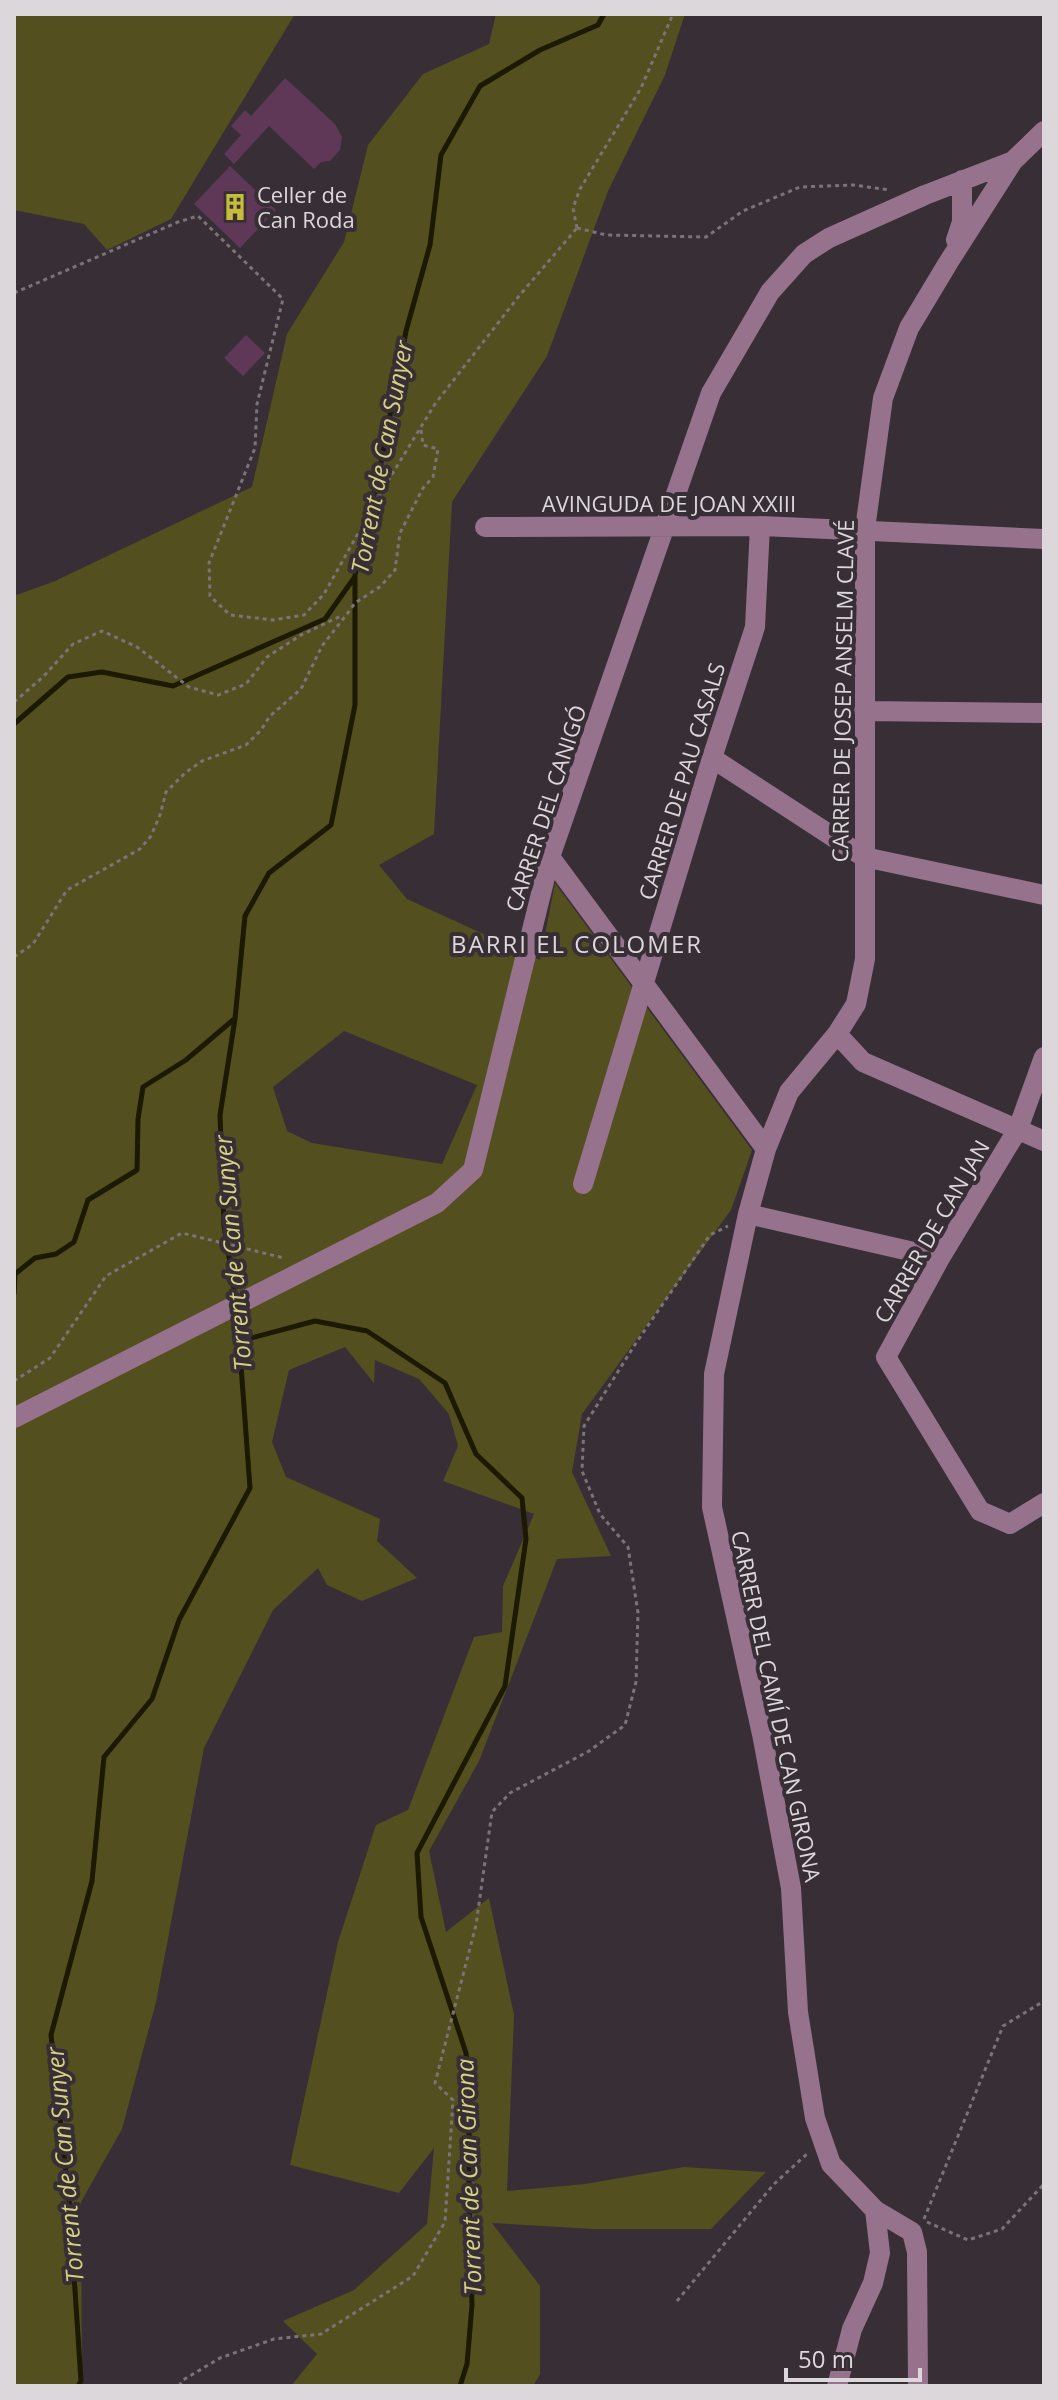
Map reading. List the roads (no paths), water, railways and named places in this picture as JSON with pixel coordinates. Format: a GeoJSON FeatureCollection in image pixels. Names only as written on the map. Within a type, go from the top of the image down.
{"type":"FeatureCollection","features":[{"type":"Feature","properties":{"kind":"street","name":"CARRER DE JOSEP ANSELM CLAVÉ"},"geometry":{"type":"LineString","coordinates":[[837,1034],[856,1004],[865,959],[865,529],[883,398],[909,328],[948,263],[1013,161],[1044,131]]}},
{"type":"Feature","properties":{"kind":"street","name":"CARRER DEL CANIGÓ"},"geometry":{"type":"LineString","coordinates":[[14,1418],[437,1203],[473,1170],[550,857],[711,393],[770,292],[804,254],[829,238],[925,195],[1013,161]]}},
{"type":"Feature","properties":{"kind":"street","name":"CARRER DE JOSEP ANSELM CLAVÉ"},"geometry":{"type":"LineString","coordinates":[[948,263],[962,222],[967,179]]}},
{"type":"Feature","properties":{"kind":"street"},"geometry":{"type":"LineString","coordinates":[[967,179],[980,194],[979,214]]}},
{"type":"Feature","properties":{"kind":"street"},"geometry":{"type":"LineString","coordinates":[[925,195],[948,210],[957,236]]}},
{"type":"Feature","properties":{"kind":"street","name":"AVINGUDA DE JOAN XXIII"},"geometry":{"type":"LineString","coordinates":[[485,527],[760,526],[1044,539]]}},
{"type":"Feature","properties":{"kind":"street","name":"CARRER DE PAU CASALS"},"geometry":{"type":"LineString","coordinates":[[583,1184],[712,758],[755,627],[760,526]]}},
{"type":"Feature","properties":{"kind":"street"},"geometry":{"type":"LineString","coordinates":[[864,711],[1044,713]]}},
{"type":"Feature","properties":{"kind":"street"},"geometry":{"type":"LineString","coordinates":[[712,758],[864,857],[1044,895]]}},
{"type":"Feature","properties":{"kind":"street"},"geometry":{"type":"LineString","coordinates":[[550,857],[766,1149]]}},
{"type":"Feature","properties":{"kind":"street"},"geometry":{"type":"LineString","coordinates":[[837,1034],[863,1062],[1044,1141]]}},
{"type":"Feature","properties":{"kind":"street","name":"CARRER DEL CAMÍ DE CAN GIRONA"},"geometry":{"type":"LineString","coordinates":[[837,1034],[789,1092],[766,1149],[748,1214],[714,1374],[712,1507],[762,1734],[791,1888],[798,2012],[815,2118],[831,2164],[875,2210],[918,2226],[918,2386]]}},
{"type":"Feature","properties":{"kind":"street","name":"CARRER DE CAN JAN"},"geometry":{"type":"LineString","coordinates":[[1044,1057],[1018,1129],[940,1258],[886,1357],[980,1511],[1010,1524],[1044,1503]]}},
{"type":"Feature","properties":{"kind":"street"},"geometry":{"type":"LineString","coordinates":[[748,1214],[940,1258]]}},
{"type":"Feature","properties":{"kind":"street"},"geometry":{"type":"LineString","coordinates":[[837,2386],[852,2329],[873,2283],[880,2253],[875,2210]]}},
{"type":"Feature","properties":{"kind":"waterway","name":"Torrent de Can Sunyer"},"geometry":{"type":"LineString","coordinates":[[236,1301],[224,1225],[220,1115],[235,1019],[245,916],[269,873],[331,825],[355,705],[355,575],[379,473],[406,331],[430,245],[441,155],[480,86],[540,50],[598,25],[604,14]]}},
{"type":"Feature","properties":{"kind":"waterway"},"geometry":{"type":"LineString","coordinates":[[14,724],[68,677],[102,672],[173,686],[325,619],[354,578]]}},
{"type":"Feature","properties":{"kind":"waterway"},"geometry":{"type":"LineString","coordinates":[[14,1294],[15,1274],[35,1258],[56,1254],[74,1242],[88,1200],[137,1170],[138,1119],[143,1087],[186,1060],[233,1020]]}},
{"type":"Feature","properties":{"kind":"waterway","name":"Torrent de Can Sunyer"},"geometry":{"type":"LineString","coordinates":[[78,2386],[81,2381],[75,2256],[51,2035],[92,1881],[104,1757],[152,1699],[179,1620],[250,1488],[237,1311]]}},
{"type":"Feature","properties":{"kind":"waterway","name":"Torrent de Can Girona"},"geometry":{"type":"LineString","coordinates":[[240,1341],[315,1321],[367,1331],[445,1383],[476,1454],[522,1498],[526,1539],[505,1686],[417,1853],[421,1917],[466,2053],[469,2086],[472,2305],[467,2364],[460,2386]]}},
{"type":"Feature","properties":{"kind":"place","name":"Celler de Can Roda"},"geometry":{"type":"Point","coordinates":[235,207]}},
{"type":"Feature","properties":{"kind":"district","name":"BARRI EL COLOMER"},"geometry":{"type":"Point","coordinates":[577,943]}}]}
